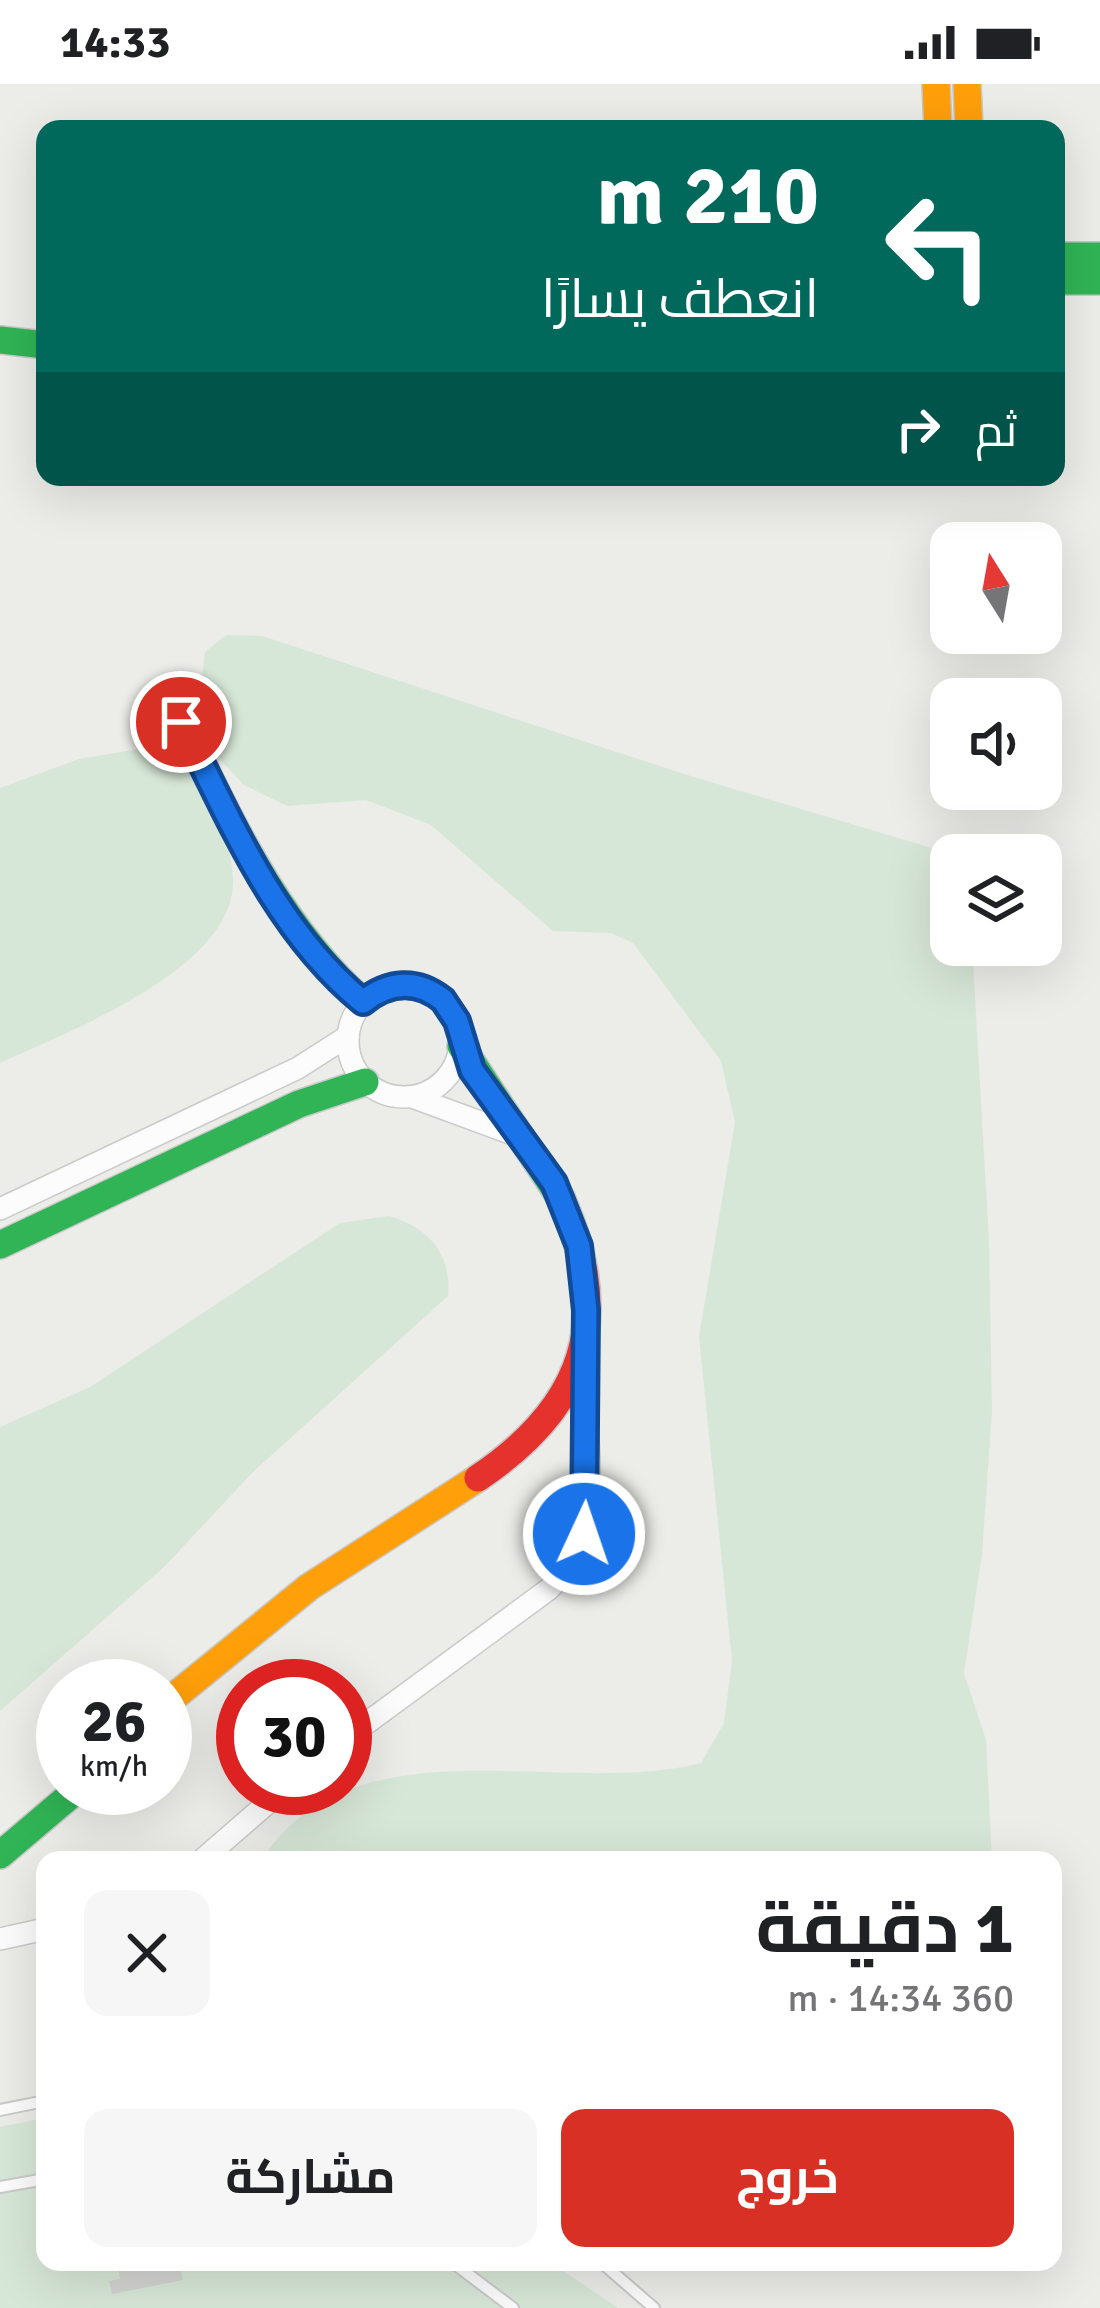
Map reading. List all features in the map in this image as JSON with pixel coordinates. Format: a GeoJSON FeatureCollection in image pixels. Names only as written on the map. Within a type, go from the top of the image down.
{"type":"FeatureCollection","features":[{"type":"Feature","properties":{"kind":"street"},"geometry":{"type":"LineString","coordinates":[[936,84],[938,120]]}},
{"type":"Feature","properties":{"kind":"street"},"geometry":{"type":"LineString","coordinates":[[967,84],[969,120]]}},
{"type":"Feature","properties":{"kind":"street"},"geometry":{"type":"LineString","coordinates":[[1065,256],[1100,256]]}},
{"type":"Feature","properties":{"kind":"street"},"geometry":{"type":"LineString","coordinates":[[1065,281],[1100,281]]}},
{"type":"Feature","properties":{"kind":"street"},"geometry":{"type":"LineString","coordinates":[[0,340],[36,345]]}},
{"type":"Feature","properties":{"kind":"street"},"geometry":{"type":"LineString","coordinates":[[181,722],[280,910],[324,967],[363,1002]]}},
{"type":"Feature","properties":{"kind":"street"},"geometry":{"type":"LineString","coordinates":[[372,1719],[549,1589],[571,1564],[584,1534],[589,1501],[582,1349],[585,1290],[573,1225],[554,1183],[518,1136],[485,1094],[461,1046],[457,1021],[434,992],[397,985],[363,1002],[348,1036],[351,1061],[365,1082],[387,1094],[412,1097],[518,1136]]}},
{"type":"Feature","properties":{"kind":"street"},"geometry":{"type":"LineString","coordinates":[[0,1209],[298,1068],[348,1036]]}},
{"type":"Feature","properties":{"kind":"street"},"geometry":{"type":"LineString","coordinates":[[412,1097],[445,1080],[461,1046]]}},
{"type":"Feature","properties":{"kind":"street"},"geometry":{"type":"LineString","coordinates":[[0,1245],[298,1104],[365,1082]]}},
{"type":"Feature","properties":{"kind":"street"},"geometry":{"type":"LineString","coordinates":[[59,1181],[72,1211]]}},
{"type":"Feature","properties":{"kind":"street"},"geometry":{"type":"LineString","coordinates":[[192,1682],[319,1580],[520,1454],[560,1406],[582,1349]]}},
{"type":"Feature","properties":{"kind":"street"},"geometry":{"type":"LineString","coordinates":[[0,1856],[48,1815]]}},
{"type":"Feature","properties":{"kind":"street"},"geometry":{"type":"LineString","coordinates":[[212,1851],[254,1815]]}},
{"type":"Feature","properties":{"kind":"street"},"geometry":{"type":"LineString","coordinates":[[0,1939],[36,1931]]}},
{"type":"Feature","properties":{"kind":"lane"},"geometry":{"type":"LineString","coordinates":[[0,2110],[36,2103]]}},
{"type":"Feature","properties":{"kind":"lane"},"geometry":{"type":"LineString","coordinates":[[0,2188],[36,2181]]}},
{"type":"Feature","properties":{"kind":"lane"},"geometry":{"type":"LineString","coordinates":[[462,2271],[496,2303],[513,2308]]}},
{"type":"Feature","properties":{"kind":"lane"},"geometry":{"type":"LineString","coordinates":[[611,2271],[654,2308]]}},
{"type":"Feature","properties":{"kind":"green space"},"geometry":{"type":"Polygon","coordinates":[[[226,635],[262,636],[684,774],[930,848],[930,966],[973,966],[989,1241],[992,1411],[982,1554],[964,1673],[986,1740],[992,1851],[269,1851],[304,1815],[372,1815],[372,1784],[406,1776],[465,1771],[646,1772],[701,1763],[724,1723],[732,1660],[699,1337],[735,1122],[721,1061],[633,943],[611,933],[553,931],[431,825],[366,800],[287,806],[244,785],[217,756],[200,696],[205,652],[226,635]]]}},
{"type":"Feature","properties":{"kind":"green space"},"geometry":{"type":"Polygon","coordinates":[[[150,747],[189,757],[210,801],[231,862],[227,910],[208,940],[144,992],[0,1063],[0,788],[79,759],[150,747]]]}},
{"type":"Feature","properties":{"kind":"green space"},"geometry":{"type":"Polygon","coordinates":[[[389,1216],[415,1227],[441,1255],[448,1296],[254,1471],[164,1567],[59,1659],[36,1659],[36,1679],[0,1711],[0,1427],[90,1387],[340,1223],[389,1216]]]}},
{"type":"Feature","properties":{"kind":"green space"},"geometry":{"type":"Polygon","coordinates":[[[36,2120],[36,2271],[563,2271],[618,2308],[0,2308],[0,2127],[36,2120]]]}},
{"type":"Feature","properties":{"kind":"building"},"geometry":{"type":"Polygon","coordinates":[[[119,2271],[181,2271],[183,2280],[112,2294],[109,2281],[120,2279],[119,2271]]]}},
{"type":"Feature","properties":{"kind":"traffic: fast"},"geometry":{"type":"LineString","coordinates":[[1065,256],[1100,256]]}},
{"type":"Feature","properties":{"kind":"traffic: fast"},"geometry":{"type":"LineString","coordinates":[[1065,281],[1100,281]]}},
{"type":"Feature","properties":{"kind":"traffic: fast"},"geometry":{"type":"LineString","coordinates":[[0,340],[36,344]]}},
{"type":"Feature","properties":{"kind":"traffic: fast"},"geometry":{"type":"LineString","coordinates":[[181,722],[259,871],[306,940],[363,1002]]}},
{"type":"Feature","properties":{"kind":"traffic: fast"},"geometry":{"type":"LineString","coordinates":[[461,1046],[562,1200]]}},
{"type":"Feature","properties":{"kind":"traffic: fast"},"geometry":{"type":"LineString","coordinates":[[0,1245],[299,1104],[365,1082]]}},
{"type":"Feature","properties":{"kind":"traffic: fast"},"geometry":{"type":"LineString","coordinates":[[0,1855],[47,1815]]}},
{"type":"Feature","properties":{"kind":"traffic: slow"},"geometry":{"type":"LineString","coordinates":[[936,84],[938,120]]}},
{"type":"Feature","properties":{"kind":"traffic: slow"},"geometry":{"type":"LineString","coordinates":[[967,84],[969,120]]}},
{"type":"Feature","properties":{"kind":"traffic: slow"},"geometry":{"type":"LineString","coordinates":[[192,1682],[309,1587],[478,1478]]}},
{"type":"Feature","properties":{"kind":"traffic: jam"},"geometry":{"type":"LineString","coordinates":[[478,1478],[544,1421],[580,1357],[586,1284],[562,1200]]}},
{"type":"Feature","properties":{"kind":"route"},"geometry":{"type":"LineString","coordinates":[[181,722],[280,910],[307,948],[363,1002],[384,988],[410,984],[443,1000],[457,1021],[461,1046],[485,1094],[554,1183],[573,1225],[585,1290],[582,1349],[589,1501],[584,1534]]}}]}
